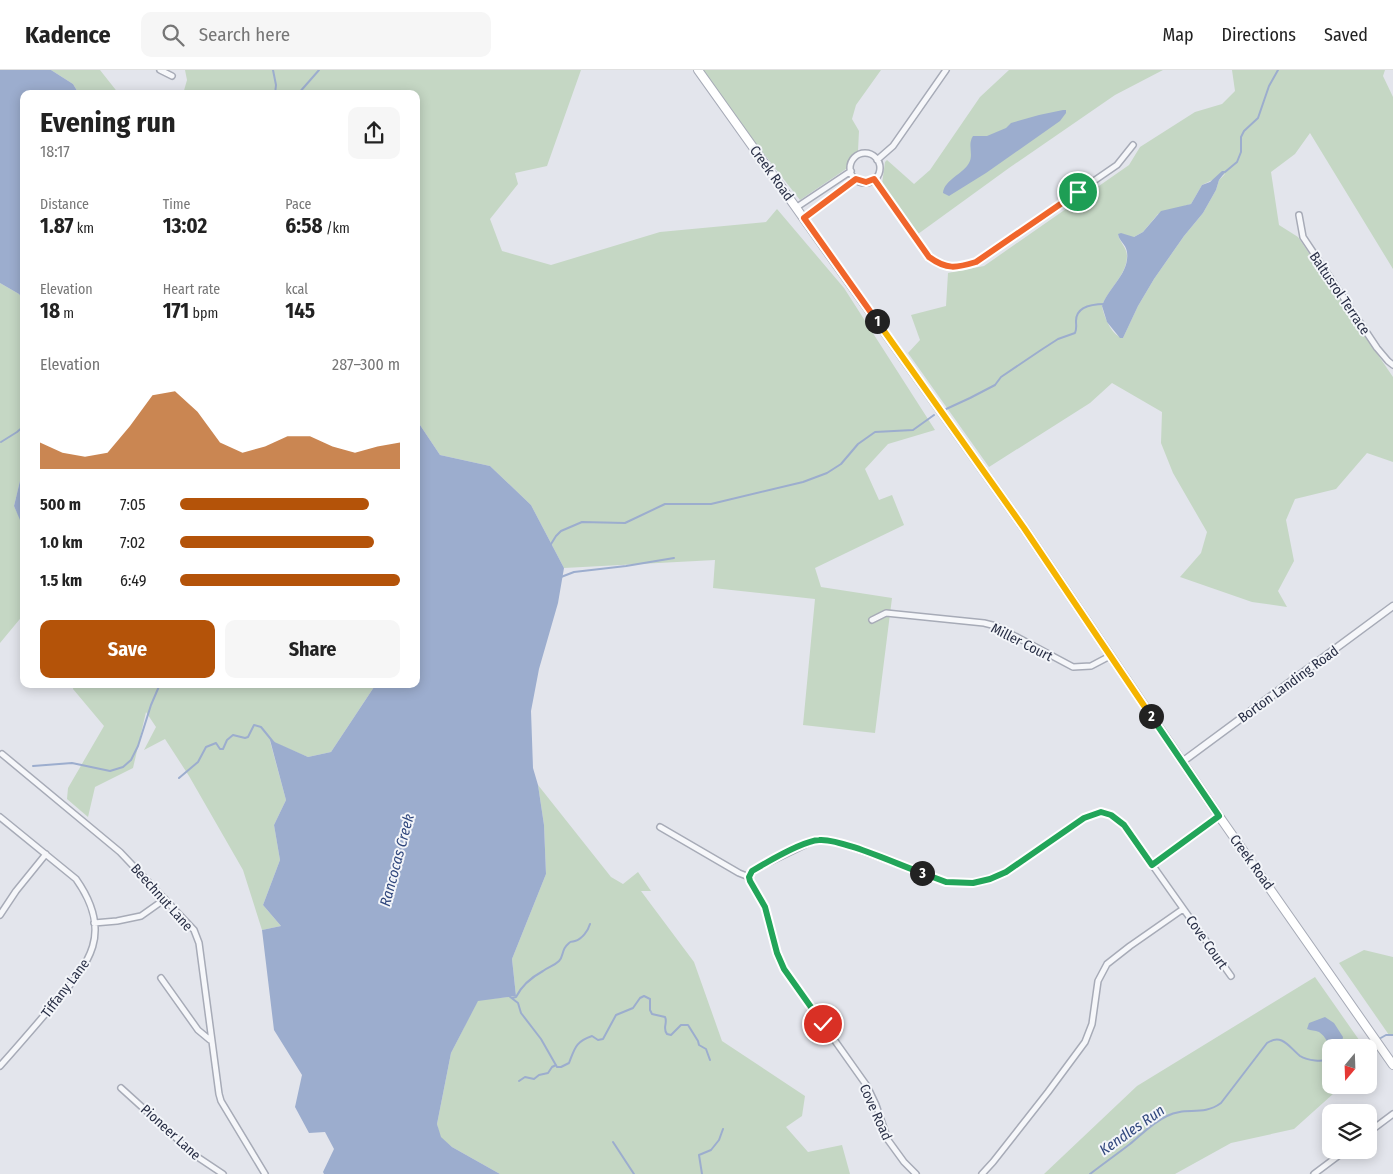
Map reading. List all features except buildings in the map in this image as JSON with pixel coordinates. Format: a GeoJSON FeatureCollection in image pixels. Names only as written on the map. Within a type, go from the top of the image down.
{"type":"FeatureCollection","features":[{"type":"Feature","properties":{"kind":"main road","name":"Creek Road"},"geometry":{"type":"LineString","coordinates":[[698,70],[1024,528],[1219,816],[1393,1064]]}},
{"type":"Feature","properties":{"kind":"street"},"geometry":{"type":"LineString","coordinates":[[160,70],[172,76]]}},
{"type":"Feature","properties":{"kind":"street"},"geometry":{"type":"LineString","coordinates":[[877,160],[894,146],[946,70]]}},
{"type":"Feature","properties":{"kind":"street"},"geometry":{"type":"LineString","coordinates":[[874,179],[929,257],[938,264],[957,268],[976,262],[1117,165],[1133,145]]}},
{"type":"Feature","properties":{"kind":"street"},"geometry":{"type":"LineString","coordinates":[[859,154],[869,154],[877,160],[880,171],[874,179],[866,182],[856,179],[851,171],[852,161],[859,154]]}},
{"type":"Feature","properties":{"kind":"street"},"geometry":{"type":"LineString","coordinates":[[797,207],[851,171]]}},
{"type":"Feature","properties":{"kind":"street"},"geometry":{"type":"LineString","coordinates":[[804,218],[856,179]]}},
{"type":"Feature","properties":{"kind":"street","name":"Baltusrol Terrace"},"geometry":{"type":"LineString","coordinates":[[1299,215],[1303,237],[1377,348],[1393,365]]}},
{"type":"Feature","properties":{"kind":"street","name":"Borton Landing Road"},"geometry":{"type":"LineString","coordinates":[[1182,762],[1393,606]]}},
{"type":"Feature","properties":{"kind":"street","name":"Miller Court"},"geometry":{"type":"LineString","coordinates":[[872,620],[886,612],[984,623],[996,626],[1073,667],[1091,666],[1110,656]]}},
{"type":"Feature","properties":{"kind":"street","name":"Beechnut Lane"},"geometry":{"type":"LineString","coordinates":[[2,754],[120,852],[190,926],[198,939],[216,1086],[221,1101],[265,1174]]}},
{"type":"Feature","properties":{"kind":"street"},"geometry":{"type":"LineString","coordinates":[[660,826],[739,873],[749,877],[752,871],[757,868],[804,844],[821,840],[838,842],[946,882],[973,883],[990,879],[1006,872],[1084,818],[1101,812],[1111,815],[1124,825],[1183,909],[1107,964],[1098,981],[1092,1024],[1085,1042],[1037,1107],[982,1174]]}},
{"type":"Feature","properties":{"kind":"street"},"geometry":{"type":"LineString","coordinates":[[1152,865],[1219,816]]}},
{"type":"Feature","properties":{"kind":"street","name":"Tiffany Lane"},"geometry":{"type":"LineString","coordinates":[[0,817],[68,872],[83,889],[92,910],[94,924],[94,943],[81,972],[0,1066]]}},
{"type":"Feature","properties":{"kind":"street"},"geometry":{"type":"LineString","coordinates":[[0,915],[16,891],[46,854]]}},
{"type":"Feature","properties":{"kind":"street","name":"Cove Road"},"geometry":{"type":"LineString","coordinates":[[749,877],[765,907],[777,953],[784,969],[867,1086],[876,1105],[888,1140],[904,1162],[916,1174]]}},
{"type":"Feature","properties":{"kind":"street"},"geometry":{"type":"LineString","coordinates":[[94,924],[141,916],[165,899]]}},
{"type":"Feature","properties":{"kind":"street","name":"Cove Court"},"geometry":{"type":"LineString","coordinates":[[1183,909],[1231,976]]}},
{"type":"Feature","properties":{"kind":"street"},"geometry":{"type":"LineString","coordinates":[[161,978],[198,1030],[211,1040]]}},
{"type":"Feature","properties":{"kind":"street","name":"Pioneer Lane"},"geometry":{"type":"LineString","coordinates":[[121,1088],[196,1156],[223,1174]]}},
{"type":"Feature","properties":{"kind":"street"},"geometry":{"type":"LineString","coordinates":[[1377,1126],[1393,1114]]}},
{"type":"Feature","properties":{"kind":"street"},"geometry":{"type":"LineString","coordinates":[[1314,1174],[1334,1159]]}},
{"type":"Feature","properties":{"kind":"green space"},"geometry":{"type":"Polygon","coordinates":[[[51,70],[100,70],[116,90],[77,90],[73,84],[51,70]]]}},
{"type":"Feature","properties":{"kind":"green space"},"geometry":{"type":"Polygon","coordinates":[[[185,70],[581,70],[547,166],[515,173],[518,184],[490,219],[502,251],[551,265],[660,232],[766,222],[777,209],[844,288],[935,430],[888,444],[865,469],[879,500],[892,495],[904,525],[815,568],[821,587],[892,598],[875,733],[803,725],[815,599],[713,588],[715,560],[564,568],[531,505],[490,466],[440,455],[420,425],[420,90],[184,90],[187,80],[185,70]]]}},
{"type":"Feature","properties":{"kind":"green space"},"geometry":{"type":"Polygon","coordinates":[[[698,70],[881,70],[856,105],[852,119],[859,131],[858,151],[852,157],[846,169],[800,200],[698,70]]]}},
{"type":"Feature","properties":{"kind":"green space"},"geometry":{"type":"Polygon","coordinates":[[[1009,70],[1163,70],[1115,95],[918,234],[882,184],[885,162],[887,160],[914,184],[930,170],[980,97],[1009,70]]]}},
{"type":"Feature","properties":{"kind":"green space"},"geometry":{"type":"Polygon","coordinates":[[[1232,70],[1385,70],[1383,76],[1393,97],[1393,269],[1310,133],[1295,154],[1271,172],[1279,225],[1298,237],[1393,377],[1393,462],[1367,453],[1336,489],[1295,499],[1286,520],[1294,561],[1278,591],[1287,607],[1252,602],[1180,577],[1201,553],[1207,532],[1173,473],[1161,443],[1162,412],[1112,383],[1090,403],[989,467],[908,353],[920,340],[911,315],[946,306],[948,273],[984,266],[1129,165],[1140,147],[1195,112],[1222,104],[1235,91],[1232,70]],[[1225,174],[1202,185],[1191,204],[1158,214],[1143,232],[1132,238],[1118,234],[1127,253],[1126,263],[1121,276],[1102,306],[1109,325],[1119,337],[1123,338],[1138,306],[1154,279],[1184,236],[1203,213],[1216,190],[1219,180],[1225,174]]]}},
{"type":"Feature","properties":{"kind":"green space"},"geometry":{"type":"Polygon","coordinates":[[[0,283],[20,295],[20,481],[14,506],[20,519],[20,619],[0,643],[0,283]]]}},
{"type":"Feature","properties":{"kind":"green space"},"geometry":{"type":"Polygon","coordinates":[[[373,688],[331,752],[308,757],[270,741],[286,800],[274,825],[280,860],[263,905],[281,926],[262,930],[243,870],[189,776],[165,739],[144,750],[156,727],[146,712],[133,768],[95,787],[88,817],[67,799],[68,788],[104,726],[73,689],[373,688]]]}},
{"type":"Feature","properties":{"kind":"green space"},"geometry":{"type":"Polygon","coordinates":[[[538,785],[611,877],[623,884],[638,872],[651,891],[641,891],[694,962],[722,1041],[805,1096],[802,1116],[786,1127],[808,1152],[842,1145],[850,1174],[500,1174],[452,1147],[440,1137],[437,1124],[451,1053],[478,1000],[516,996],[512,959],[546,874],[544,825],[538,785]]]}},
{"type":"Feature","properties":{"kind":"green space"},"geometry":{"type":"Polygon","coordinates":[[[1364,950],[1393,957],[1393,1034],[1389,1035],[1339,963],[1364,950]]]}},
{"type":"Feature","properties":{"kind":"green space"},"geometry":{"type":"Polygon","coordinates":[[[1315,977],[1358,1039],[1322,1039],[1322,1094],[1333,1094],[1294,1129],[1231,1143],[1175,1174],[1044,1174],[1137,1086],[1315,977]]]}},
{"type":"Feature","properties":{"kind":"water"},"geometry":{"type":"Polygon","coordinates":[[[0,70],[51,70],[73,84],[77,90],[20,90],[20,295],[0,283],[0,70]]]}},
{"type":"Feature","properties":{"kind":"water"},"geometry":{"type":"Polygon","coordinates":[[[1066,110],[1066,113],[1060,121],[986,173],[949,196],[943,193],[947,184],[969,163],[971,139],[973,136],[987,136],[1006,128],[1011,123],[1066,110]]]}},
{"type":"Feature","properties":{"kind":"water"},"geometry":{"type":"Polygon","coordinates":[[[1222,171],[1226,171],[1219,180],[1216,190],[1203,213],[1184,236],[1154,279],[1138,306],[1123,338],[1120,338],[1107,322],[1102,306],[1122,274],[1127,260],[1126,249],[1118,234],[1121,233],[1134,237],[1143,232],[1161,211],[1191,204],[1202,185],[1210,182],[1222,171]]]}},
{"type":"Feature","properties":{"kind":"water","name":"Rancocas Creek"},"geometry":{"type":"Polygon","coordinates":[[[420,425],[440,455],[490,466],[531,505],[564,568],[558,603],[539,669],[531,711],[533,768],[538,785],[544,825],[546,874],[512,959],[516,996],[478,1001],[451,1053],[437,1124],[441,1137],[452,1147],[500,1174],[324,1174],[323,1172],[334,1149],[325,1132],[309,1133],[295,1107],[302,1075],[274,1030],[262,930],[281,926],[263,905],[280,860],[274,825],[286,800],[270,740],[308,757],[331,752],[373,688],[420,688],[420,425]]]}},
{"type":"Feature","properties":{"kind":"water"},"geometry":{"type":"Polygon","coordinates":[[[20,481],[20,520],[14,506],[20,481]]]}},
{"type":"Feature","properties":{"kind":"water"},"geometry":{"type":"Polygon","coordinates":[[[1325,1017],[1334,1023],[1343,1039],[1325,1039],[1319,1032],[1307,1029],[1309,1023],[1325,1017]]]}},
{"type":"Feature","properties":{"kind":"waterway"},"geometry":{"type":"LineString","coordinates":[[273,70],[275,90]]}},
{"type":"Feature","properties":{"kind":"waterway"},"geometry":{"type":"LineString","coordinates":[[302,90],[319,70]]}},
{"type":"Feature","properties":{"kind":"waterway"},"geometry":{"type":"LineString","coordinates":[[1225,172],[1237,162],[1241,152],[1241,137],[1244,131],[1258,118],[1269,86],[1278,70]]}},
{"type":"Feature","properties":{"kind":"waterway"},"geometry":{"type":"LineString","coordinates":[[944,410],[995,385],[1001,377],[1041,350],[1058,339],[1075,333],[1077,316],[1082,309],[1091,305],[1105,304]]}},
{"type":"Feature","properties":{"kind":"waterway"},"geometry":{"type":"LineString","coordinates":[[551,544],[561,531],[582,522],[625,523],[665,504],[711,504],[803,482],[827,473],[841,464],[858,444],[875,432],[913,430],[934,415]]}},
{"type":"Feature","properties":{"kind":"waterway"},"geometry":{"type":"LineString","coordinates":[[1,442],[20,429]]}},
{"type":"Feature","properties":{"kind":"waterway"},"geometry":{"type":"LineString","coordinates":[[561,577],[574,572],[674,558]]}},
{"type":"Feature","properties":{"kind":"waterway"},"geometry":{"type":"LineString","coordinates":[[33,766],[72,763],[110,771],[123,767],[131,760],[138,746],[158,688]]}},
{"type":"Feature","properties":{"kind":"waterway"},"geometry":{"type":"LineString","coordinates":[[179,778],[198,762],[206,747],[216,743],[220,749],[223,749],[227,740],[233,735],[248,737],[254,725],[261,727],[274,743]]}},
{"type":"Feature","properties":{"kind":"waterway"},"geometry":{"type":"LineString","coordinates":[[512,998],[516,997],[524,985],[531,979],[559,961],[566,946],[570,942],[582,937],[590,924]]}},
{"type":"Feature","properties":{"kind":"waterway"},"geometry":{"type":"LineString","coordinates":[[509,996],[518,1003],[521,1013],[541,1039],[557,1067],[569,1063],[574,1049],[582,1041],[592,1036],[598,1040],[603,1039],[616,1015],[633,1008],[640,998],[644,996],[650,999],[652,1014],[665,1017],[665,1030],[667,1034],[671,1035],[681,1025],[688,1025],[699,1045],[706,1049],[710,1060]]}},
{"type":"Feature","properties":{"kind":"waterway","name":"Kendles Run"},"geometry":{"type":"LineString","coordinates":[[1379,1039],[1386,1035],[1393,1035]]}},
{"type":"Feature","properties":{"kind":"waterway","name":"Kendles Run"},"geometry":{"type":"LineString","coordinates":[[1090,1174],[1162,1119],[1174,1113],[1207,1110],[1221,1103],[1267,1043],[1272,1040],[1285,1042],[1300,1056],[1307,1059],[1322,1061]]}},
{"type":"Feature","properties":{"kind":"waterway"},"geometry":{"type":"LineString","coordinates":[[519,1081],[525,1077],[534,1079],[539,1075],[548,1073],[556,1065]]}},
{"type":"Feature","properties":{"kind":"waterway"},"geometry":{"type":"LineString","coordinates":[[702,1174],[699,1155],[711,1150],[719,1140],[723,1129]]}},
{"type":"Feature","properties":{"kind":"waterway"},"geometry":{"type":"LineString","coordinates":[[613,1142],[634,1174]]}},
{"type":"Feature","properties":{"kind":"route"},"geometry":{"type":"LineString","coordinates":[[823,1024],[784,969],[777,953],[765,907],[749,877],[752,871],[757,868],[804,844],[821,840],[838,842],[946,882],[973,883],[990,879],[1006,872],[1084,818],[1101,812],[1111,815],[1124,825],[1152,865],[1219,816],[1024,528],[804,218],[856,179],[860,182],[866,182],[874,179],[929,257],[938,264],[957,268],[976,262],[1078,192]]}}]}
